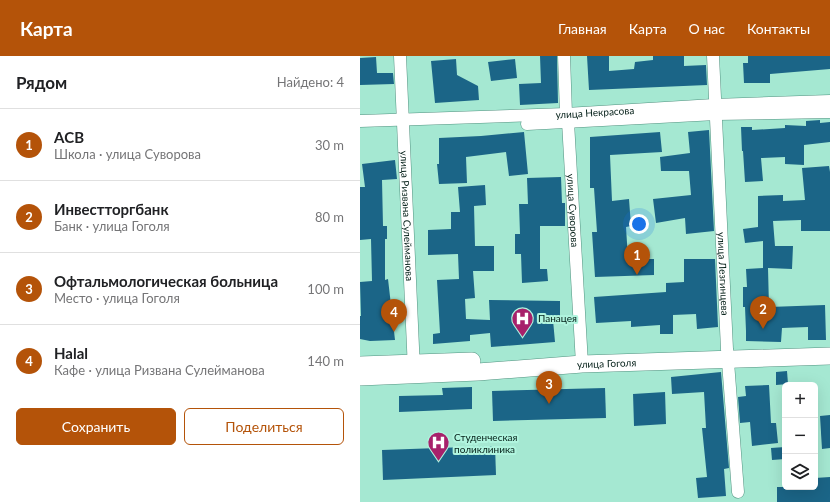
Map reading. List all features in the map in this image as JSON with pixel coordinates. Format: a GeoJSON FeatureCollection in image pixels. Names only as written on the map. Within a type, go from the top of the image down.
{"type":"FeatureCollection","features":[{"type":"Feature","properties":{"kind":"street","name":"улица Ризвана Сулейманова"},"geometry":{"type":"LineString","coordinates":[[400,56],[414,369]]}},
{"type":"Feature","properties":{"kind":"street","name":"улица Суворова"},"geometry":{"type":"LineString","coordinates":[[564,56],[582,359]]}},
{"type":"Feature","properties":{"kind":"street","name":"улица Лезгинцева"},"geometry":{"type":"LineString","coordinates":[[713,56],[727,354],[738,492]]}},
{"type":"Feature","properties":{"kind":"street","name":"улица Некрасова"},"geometry":{"type":"LineString","coordinates":[[360,121],[403,123],[567,118],[715,110],[830,101]]}},
{"type":"Feature","properties":{"kind":"street","name":"улица Некрасова"},"geometry":{"type":"LineString","coordinates":[[715,110],[830,112]]}},
{"type":"Feature","properties":{"kind":"street","name":"улица Некрасова"},"geometry":{"type":"LineString","coordinates":[[360,129],[403,123]]}},
{"type":"Feature","properties":{"kind":"street","name":"улица Гоголя"},"geometry":{"type":"LineString","coordinates":[[582,359],[618,363],[830,345]]}},
{"type":"Feature","properties":{"kind":"street","name":"улица Гоголя"},"geometry":{"type":"LineString","coordinates":[[360,377],[414,369],[582,359],[625,354],[830,356]]}},
{"type":"Feature","properties":{"kind":"street","name":"улица Гоголя"},"geometry":{"type":"LineString","coordinates":[[360,365],[414,369]]}},
{"type":"Feature","properties":{"kind":"building"},"geometry":{"type":"Polygon","coordinates":[[[540,56],[557,56],[558,103],[520,105],[519,84],[541,83],[540,56]]]}},
{"type":"Feature","properties":{"kind":"building"},"geometry":{"type":"Polygon","coordinates":[[[587,56],[609,56],[609,71],[634,69],[635,62],[653,60],[653,56],[684,56],[684,66],[706,65],[707,85],[589,90],[587,56]]]}},
{"type":"Feature","properties":{"kind":"building"},"geometry":{"type":"Polygon","coordinates":[[[748,56],[830,56],[830,69],[770,74],[770,83],[744,83],[743,63],[748,63],[748,56]]]}},
{"type":"Feature","properties":{"kind":"building"},"geometry":{"type":"Polygon","coordinates":[[[376,57],[377,73],[393,73],[394,84],[360,85],[360,58],[376,57]]]}},
{"type":"Feature","properties":{"kind":"building"},"geometry":{"type":"Polygon","coordinates":[[[456,59],[457,75],[478,86],[479,100],[435,103],[431,61],[456,59]]]}},
{"type":"Feature","properties":{"kind":"building"},"geometry":{"type":"Polygon","coordinates":[[[515,59],[517,78],[491,81],[488,62],[515,59]]]}},
{"type":"Feature","properties":{"kind":"building"},"geometry":{"type":"Polygon","coordinates":[[[820,120],[820,123],[830,122],[830,142],[804,145],[804,165],[785,164],[785,157],[761,158],[763,181],[745,182],[741,127],[752,127],[752,130],[785,128],[785,125],[806,126],[806,121],[820,120]]]}},
{"type":"Feature","properties":{"kind":"building"},"geometry":{"type":"Polygon","coordinates":[[[709,130],[714,231],[686,234],[685,218],[656,223],[653,199],[691,195],[689,171],[661,171],[660,157],[690,153],[688,132],[709,130]]]}},
{"type":"Feature","properties":{"kind":"building"},"geometry":{"type":"Polygon","coordinates":[[[524,132],[528,174],[509,176],[506,152],[466,157],[467,183],[439,184],[437,164],[439,164],[439,138],[524,132]]]}},
{"type":"Feature","properties":{"kind":"building"},"geometry":{"type":"Polygon","coordinates":[[[660,132],[662,152],[610,155],[612,201],[629,199],[631,226],[626,227],[628,259],[654,259],[654,275],[595,277],[592,232],[597,232],[594,188],[590,188],[590,137],[660,132]]]}},
{"type":"Feature","properties":{"kind":"building"},"geometry":{"type":"Polygon","coordinates":[[[395,160],[397,179],[382,180],[383,226],[387,226],[387,239],[385,239],[385,280],[388,279],[395,340],[370,341],[360,339],[360,282],[372,281],[371,239],[360,240],[360,187],[365,187],[362,164],[395,160]]]}},
{"type":"Feature","properties":{"kind":"building"},"geometry":{"type":"Polygon","coordinates":[[[829,166],[830,231],[801,231],[801,220],[773,221],[775,246],[793,246],[792,269],[768,268],[769,307],[825,305],[826,340],[808,340],[808,327],[782,328],[781,342],[746,341],[743,287],[747,287],[746,269],[763,268],[763,241],[745,243],[743,229],[758,227],[758,196],[783,195],[783,201],[805,200],[802,168],[829,166]]]}},
{"type":"Feature","properties":{"kind":"building"},"geometry":{"type":"Polygon","coordinates":[[[561,177],[562,203],[565,203],[565,226],[540,226],[540,269],[547,269],[548,281],[522,283],[521,254],[515,254],[515,234],[520,234],[519,204],[528,204],[527,178],[561,177]]]}},
{"type":"Feature","properties":{"kind":"building"},"geometry":{"type":"Polygon","coordinates":[[[485,185],[486,205],[474,206],[475,246],[494,246],[494,271],[473,271],[475,298],[465,299],[466,319],[490,320],[489,300],[560,301],[560,320],[553,320],[555,342],[491,347],[490,333],[470,335],[470,341],[433,344],[433,334],[440,333],[437,280],[459,279],[458,254],[428,255],[428,230],[451,229],[451,212],[460,212],[458,187],[485,185]]]}},
{"type":"Feature","properties":{"kind":"building"},"geometry":{"type":"Polygon","coordinates":[[[684,259],[715,259],[718,327],[697,329],[696,314],[673,315],[673,334],[660,334],[660,325],[631,327],[631,321],[596,323],[594,297],[666,292],[666,283],[684,282],[684,259]]]}},
{"type":"Feature","properties":{"kind":"building"},"geometry":{"type":"Polygon","coordinates":[[[787,371],[788,382],[782,382],[782,384],[776,385],[776,372],[787,371]]]}},
{"type":"Feature","properties":{"kind":"building"},"geometry":{"type":"Polygon","coordinates":[[[721,372],[729,468],[724,469],[726,496],[698,498],[696,478],[707,477],[702,428],[706,428],[704,392],[672,394],[671,377],[721,372]]]}},
{"type":"Feature","properties":{"kind":"building"},"geometry":{"type":"Polygon","coordinates":[[[769,385],[771,423],[776,423],[778,443],[752,446],[750,422],[740,423],[738,397],[746,396],[745,386],[769,385]]]}},
{"type":"Feature","properties":{"kind":"building"},"geometry":{"type":"Polygon","coordinates":[[[472,387],[472,409],[399,412],[399,396],[443,395],[442,388],[472,387]]]}},
{"type":"Feature","properties":{"kind":"building"},"geometry":{"type":"Polygon","coordinates":[[[605,388],[606,418],[493,421],[492,391],[605,388]]]}},
{"type":"Feature","properties":{"kind":"building"},"geometry":{"type":"Polygon","coordinates":[[[665,392],[666,424],[634,426],[633,394],[665,392]]]}},
{"type":"Feature","properties":{"kind":"building"},"geometry":{"type":"Polygon","coordinates":[[[830,415],[830,448],[822,449],[820,416],[830,415]]]}},
{"type":"Feature","properties":{"kind":"building","name":"Студенческая поликлиника"},"geometry":{"type":"Polygon","coordinates":[[[495,446],[496,475],[383,480],[382,450],[495,446]]]}},
{"type":"Feature","properties":{"kind":"building"},"geometry":{"type":"Polygon","coordinates":[[[782,447],[782,459],[772,460],[771,448],[782,447]]]}},
{"type":"Feature","properties":{"kind":"building"},"geometry":{"type":"Polygon","coordinates":[[[830,477],[830,502],[777,502],[777,487],[782,487],[782,490],[818,490],[818,478],[830,477]]]}},
{"type":"Feature","properties":{"kind":"place","name":"АCB"},"geometry":{"type":"Point","coordinates":[637,275]}},
{"type":"Feature","properties":{"kind":"place","name":"Инвестторгбанк"},"geometry":{"type":"Point","coordinates":[763,329]}},
{"type":"Feature","properties":{"kind":"place","name":"Halal"},"geometry":{"type":"Point","coordinates":[394,332]}},
{"type":"Feature","properties":{"kind":"place","name":"Панацея"},"geometry":{"type":"Point","coordinates":[523,338]}},
{"type":"Feature","properties":{"kind":"place","name":"Офтальмологическая больница"},"geometry":{"type":"Point","coordinates":[549,404]}},
{"type":"Feature","properties":{"kind":"place","name":"Студенческая поликлиника"},"geometry":{"type":"Point","coordinates":[439,462]}}]}
